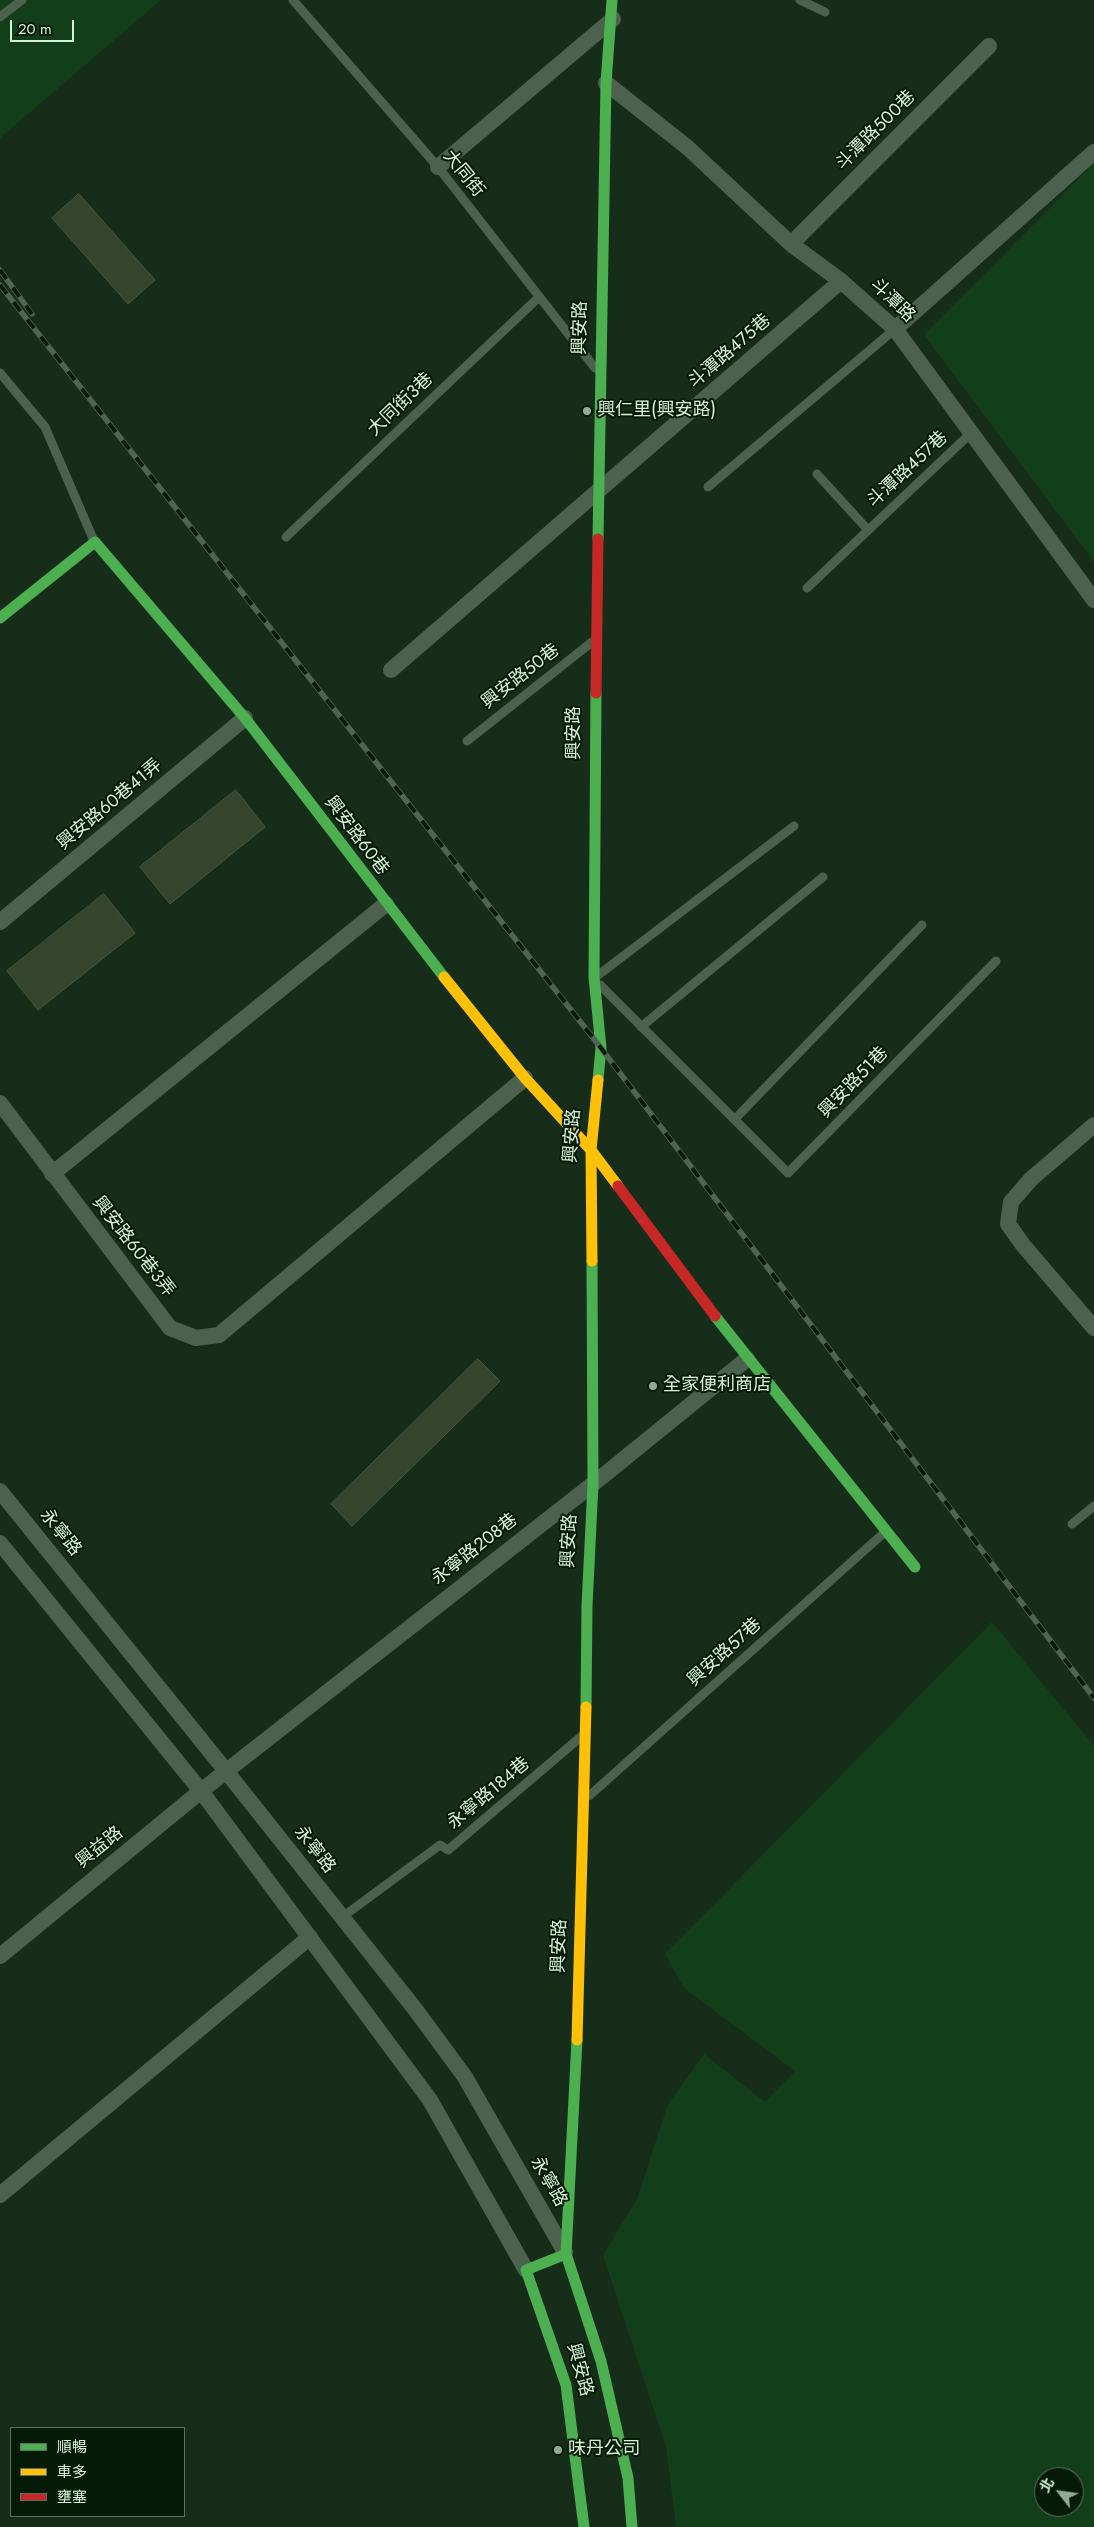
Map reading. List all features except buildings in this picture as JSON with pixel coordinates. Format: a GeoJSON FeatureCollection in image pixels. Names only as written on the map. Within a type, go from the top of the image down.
{"type":"FeatureCollection","features":[{"type":"Feature","properties":{"kind":"street","name":"興安路"},"geometry":{"type":"LineString","coordinates":[[612,0],[606,84],[596,638],[594,978],[601,1048],[591,1150],[593,1484],[587,1606],[584,1735],[585,1799],[575,2103],[566,2254],[601,2361],[628,2478],[632,2527]]}},
{"type":"Feature","properties":{"kind":"street","name":"興安路"},"geometry":{"type":"LineString","coordinates":[[612,21],[622,0]]}},
{"type":"Feature","properties":{"kind":"street"},"geometry":{"type":"LineString","coordinates":[[438,167],[612,21]]}},
{"type":"Feature","properties":{"kind":"street","name":"斗潭路500巷"},"geometry":{"type":"LineString","coordinates":[[791,244],[989,46]]}},
{"type":"Feature","properties":{"kind":"street","name":"斗潭路"},"geometry":{"type":"LineString","coordinates":[[606,84],[687,147],[791,244],[841,281],[894,329],[1094,600]]}},
{"type":"Feature","properties":{"kind":"street"},"geometry":{"type":"LineString","coordinates":[[894,329],[1094,152]]}},
{"type":"Feature","properties":{"kind":"street","name":"斗潭路475巷"},"geometry":{"type":"LineString","coordinates":[[391,670],[600,492],[841,281]]}},
{"type":"Feature","properties":{"kind":"street"},"geometry":{"type":"LineString","coordinates":[[0,618],[94,542]]}},
{"type":"Feature","properties":{"kind":"street","name":"興安路60巷"},"geometry":{"type":"LineString","coordinates":[[94,542],[245,718],[386,904],[525,1078],[591,1150],[747,1359],[915,1567]]}},
{"type":"Feature","properties":{"kind":"street","name":"興安路60巷41弄"},"geometry":{"type":"LineString","coordinates":[[0,922],[245,718]]}},
{"type":"Feature","properties":{"kind":"street"},"geometry":{"type":"LineString","coordinates":[[0,1103],[52,1174],[386,904]]}},
{"type":"Feature","properties":{"kind":"street","name":"興安路60巷3弄"},"geometry":{"type":"LineString","coordinates":[[52,1174],[170,1328],[196,1338],[219,1334],[525,1078]]}},
{"type":"Feature","properties":{"kind":"street"},"geometry":{"type":"LineString","coordinates":[[1094,1125],[1030,1179],[1011,1202],[1008,1224],[1023,1245],[1094,1328]]}},
{"type":"Feature","properties":{"kind":"street","name":"永寧路208巷"},"geometry":{"type":"LineString","coordinates":[[226,1770],[593,1484],[747,1359]]}},
{"type":"Feature","properties":{"kind":"street","name":"永寧路"},"geometry":{"type":"LineString","coordinates":[[0,1491],[226,1770],[415,2010],[465,2077],[566,2254]]}},
{"type":"Feature","properties":{"kind":"street"},"geometry":{"type":"LineString","coordinates":[[0,1543],[201,1791],[430,2100],[526,2270],[566,2254]]}},
{"type":"Feature","properties":{"kind":"street","name":"興益路"},"geometry":{"type":"LineString","coordinates":[[0,1956],[226,1770]]}},
{"type":"Feature","properties":{"kind":"street"},"geometry":{"type":"LineString","coordinates":[[0,2195],[310,1937]]}},
{"type":"Feature","properties":{"kind":"street","name":"興安路"},"geometry":{"type":"LineString","coordinates":[[526,2270],[566,2385],[584,2527]]}},
{"type":"Feature","properties":{"kind":"lane"},"geometry":{"type":"LineString","coordinates":[[0,17],[22,0]]}},
{"type":"Feature","properties":{"kind":"lane"},"geometry":{"type":"LineString","coordinates":[[800,0],[826,12]]}},
{"type":"Feature","properties":{"kind":"lane","name":"大同街"},"geometry":{"type":"LineString","coordinates":[[295,1],[438,167],[600,374]]}},
{"type":"Feature","properties":{"kind":"lane","name":"大同街3巷"},"geometry":{"type":"LineString","coordinates":[[286,537],[539,297]]}},
{"type":"Feature","properties":{"kind":"lane"},"geometry":{"type":"LineString","coordinates":[[708,487],[894,329]]}},
{"type":"Feature","properties":{"kind":"lane"},"geometry":{"type":"LineString","coordinates":[[0,373],[46,427],[94,542]]}},
{"type":"Feature","properties":{"kind":"lane","name":"斗潭路457巷"},"geometry":{"type":"LineString","coordinates":[[807,588],[971,433]]}},
{"type":"Feature","properties":{"kind":"lane","name":"斗潭路457巷"},"geometry":{"type":"LineString","coordinates":[[817,474],[868,530]]}},
{"type":"Feature","properties":{"kind":"lane","name":"興安路50巷"},"geometry":{"type":"LineString","coordinates":[[467,741],[596,638]]}},
{"type":"Feature","properties":{"kind":"lane"},"geometry":{"type":"LineString","coordinates":[[594,978],[794,826]]}},
{"type":"Feature","properties":{"kind":"lane"},"geometry":{"type":"LineString","coordinates":[[641,1027],[823,877]]}},
{"type":"Feature","properties":{"kind":"lane"},"geometry":{"type":"LineString","coordinates":[[735,1120],[922,925]]}},
{"type":"Feature","properties":{"kind":"lane","name":"興安路51巷"},"geometry":{"type":"LineString","coordinates":[[594,978],[788,1173],[996,961]]}},
{"type":"Feature","properties":{"kind":"lane"},"geometry":{"type":"LineString","coordinates":[[1072,1524],[1094,1506]]}},
{"type":"Feature","properties":{"kind":"lane","name":"興安路57巷"},"geometry":{"type":"LineString","coordinates":[[585,1799],[886,1531]]}},
{"type":"Feature","properties":{"kind":"lane","name":"永寧路184巷"},"geometry":{"type":"LineString","coordinates":[[341,1918],[440,1845],[448,1850],[584,1735]]}},
{"type":"Feature","properties":{"kind":"shaded area"},"geometry":{"type":"Polygon","coordinates":[[[0,0],[161,0],[0,138],[0,0]]]}},
{"type":"Feature","properties":{"kind":"shaded area"},"geometry":{"type":"Polygon","coordinates":[[[1094,163],[1094,562],[924,335],[1094,163]]]}},
{"type":"Feature","properties":{"kind":"shaded area"},"geometry":{"type":"Polygon","coordinates":[[[992,1622],[1094,1746],[1094,2527],[676,2527],[666,2447],[603,2255],[637,2199],[668,2104],[704,2054],[765,2102],[795,2071],[684,1988],[665,1954],[992,1622]]]}},
{"type":"Feature","properties":{"kind":"railway"},"geometry":{"type":"LineString","coordinates":[[0,270],[32,314]]}},
{"type":"Feature","properties":{"kind":"railway"},"geometry":{"type":"LineString","coordinates":[[0,285],[601,1048],[1094,1698]]}},
{"type":"Feature","properties":{"kind":"traffic: fast"},"geometry":{"type":"LineString","coordinates":[[598,539],[606,83],[612,0]]}},
{"type":"Feature","properties":{"kind":"traffic: fast"},"geometry":{"type":"LineString","coordinates":[[0,618],[95,542],[245,718],[444,977]]}},
{"type":"Feature","properties":{"kind":"traffic: fast"},"geometry":{"type":"LineString","coordinates":[[596,693],[594,977],[601,1048],[598,1080]]}},
{"type":"Feature","properties":{"kind":"traffic: fast"},"geometry":{"type":"LineString","coordinates":[[586,1707],[587,1606],[593,1484],[592,1261]]}},
{"type":"Feature","properties":{"kind":"traffic: fast"},"geometry":{"type":"LineString","coordinates":[[715,1316],[915,1567]]}},
{"type":"Feature","properties":{"kind":"traffic: fast"},"geometry":{"type":"LineString","coordinates":[[577,2040],[566,2254],[601,2361],[628,2478],[632,2527]]}},
{"type":"Feature","properties":{"kind":"traffic: fast"},"geometry":{"type":"LineString","coordinates":[[566,2254],[526,2270],[566,2385],[584,2527]]}},
{"type":"Feature","properties":{"kind":"traffic: slow"},"geometry":{"type":"LineString","coordinates":[[444,977],[525,1078],[591,1150],[618,1186]]}},
{"type":"Feature","properties":{"kind":"traffic: slow"},"geometry":{"type":"LineString","coordinates":[[592,1261],[591,1150],[598,1080]]}},
{"type":"Feature","properties":{"kind":"traffic: slow"},"geometry":{"type":"LineString","coordinates":[[577,2040],[586,1707]]}},
{"type":"Feature","properties":{"kind":"traffic: jam"},"geometry":{"type":"LineString","coordinates":[[596,693],[598,539]]}},
{"type":"Feature","properties":{"kind":"traffic: jam"},"geometry":{"type":"LineString","coordinates":[[618,1186],[715,1316]]}},
{"type":"Feature","properties":{"kind":"place","name":"興仁里(興安路)"},"geometry":{"type":"Point","coordinates":[587,411]}},
{"type":"Feature","properties":{"kind":"place","name":"全家便利商店"},"geometry":{"type":"Point","coordinates":[653,1386]}},
{"type":"Feature","properties":{"kind":"place","name":"味丹公司"},"geometry":{"type":"Point","coordinates":[558,2450]}}]}
